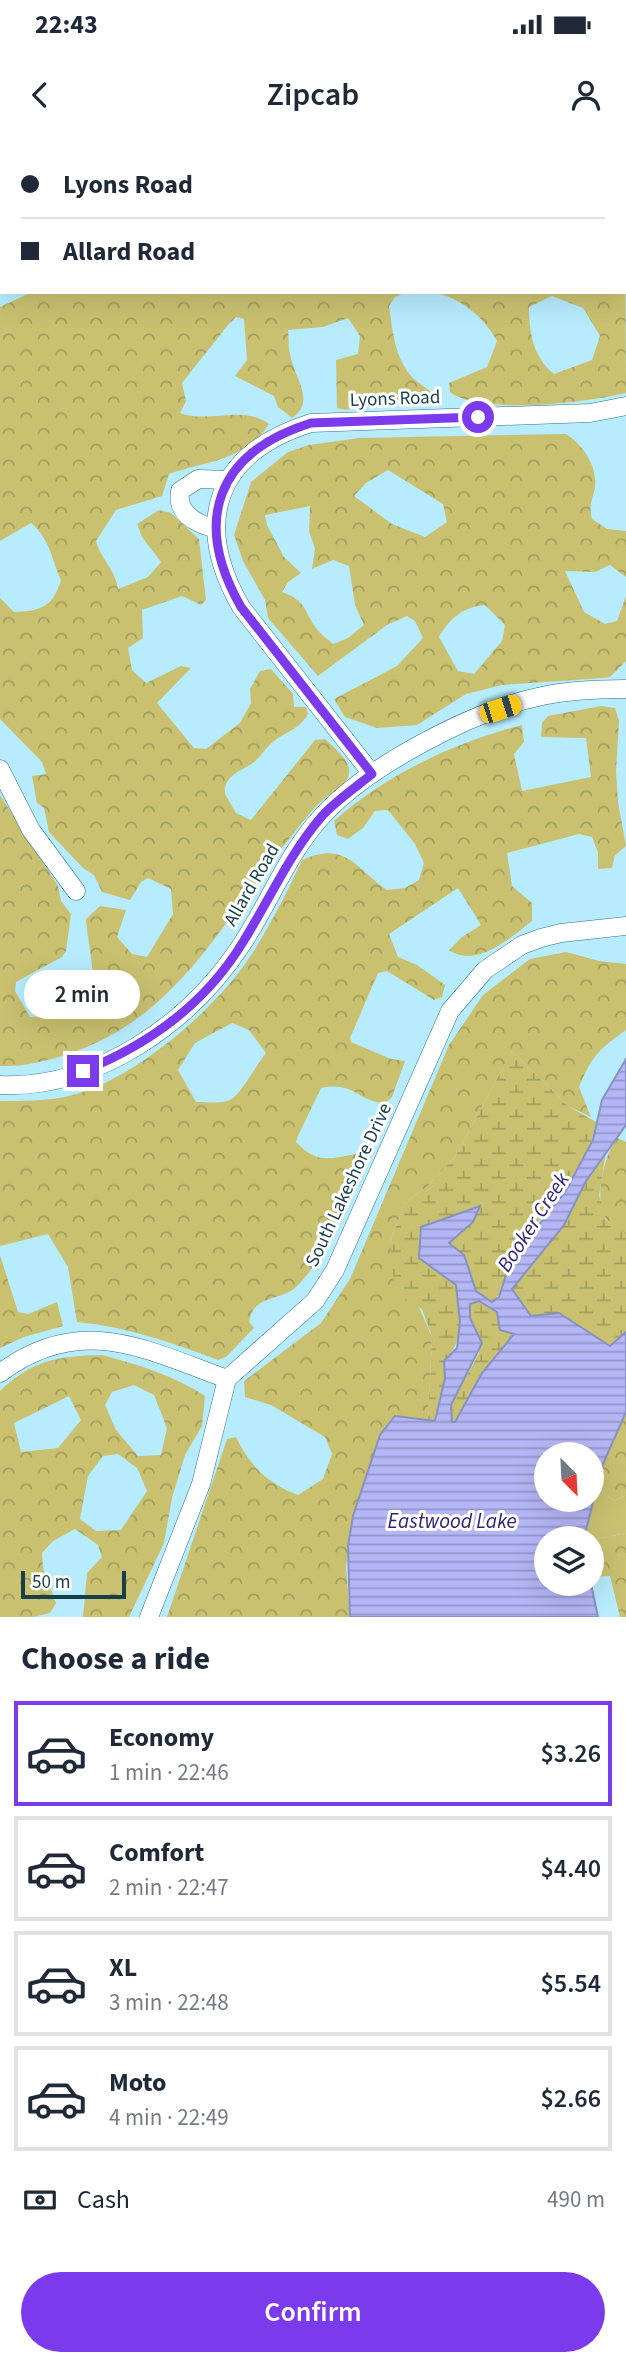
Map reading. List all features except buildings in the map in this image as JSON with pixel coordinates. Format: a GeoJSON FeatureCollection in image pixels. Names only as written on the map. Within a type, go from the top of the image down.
{"type":"FeatureCollection","features":[{"type":"Feature","properties":{"kind":"street","name":"Lyons Road"},"geometry":{"type":"LineString","coordinates":[[372,774],[241,607],[224,578],[216,529],[232,470],[258,447],[286,431],[311,423],[590,413],[626,406]]}},
{"type":"Feature","properties":{"kind":"street"},"geometry":{"type":"LineString","coordinates":[[216,529],[204,526],[186,515],[179,498],[180,491],[198,479],[228,480]]}},
{"type":"Feature","properties":{"kind":"street","name":"Allard Road"},"geometry":{"type":"LineString","coordinates":[[0,1085],[55,1079],[83,1071],[118,1057],[175,1019],[215,981],[243,942],[293,854],[325,813],[372,774],[481,715],[540,696],[585,689],[626,689]]}},
{"type":"Feature","properties":{"kind":"street"},"geometry":{"type":"LineString","coordinates":[[0,769],[31,830],[76,891]]}},
{"type":"Feature","properties":{"kind":"street","name":"South Lakeshore Drive"},"geometry":{"type":"LineString","coordinates":[[227,1379],[315,1301],[335,1270],[450,1011],[485,970],[522,945],[541,938],[561,933],[626,926]]}},
{"type":"Feature","properties":{"kind":"street"},"geometry":{"type":"LineString","coordinates":[[0,1373],[32,1352],[58,1343],[113,1340],[227,1379],[201,1484],[149,1617]]}},
{"type":"Feature","properties":{"kind":"green space"},"geometry":{"type":"Polygon","coordinates":[[[28,294],[402,294],[395,297],[389,306],[395,343],[405,368],[436,399],[373,403],[347,410],[337,408],[336,360],[358,354],[360,336],[348,318],[323,327],[288,330],[290,355],[303,398],[303,405],[292,418],[278,407],[274,396],[235,376],[247,360],[244,319],[236,317],[228,325],[182,383],[186,401],[180,413],[202,417],[248,415],[269,424],[248,446],[237,453],[169,474],[162,496],[116,510],[96,541],[118,589],[148,577],[161,562],[142,537],[137,524],[159,510],[171,513],[199,539],[206,600],[201,605],[182,596],[142,610],[143,638],[128,648],[132,670],[146,683],[181,666],[191,668],[157,703],[194,748],[206,749],[240,723],[251,703],[250,689],[260,671],[271,669],[293,694],[294,707],[306,707],[308,714],[297,727],[273,742],[256,761],[230,778],[225,794],[236,813],[251,820],[315,740],[325,739],[341,754],[349,773],[343,784],[319,803],[306,818],[218,934],[168,992],[139,1017],[106,1038],[68,1054],[17,1066],[0,1066],[0,795],[58,886],[61,901],[71,914],[66,951],[62,957],[16,982],[15,991],[30,1017],[49,1016],[91,993],[92,968],[86,919],[100,906],[126,910],[117,937],[132,954],[147,957],[173,914],[171,889],[148,878],[141,882],[130,900],[102,892],[94,875],[83,868],[49,832],[44,808],[37,803],[32,776],[46,774],[42,762],[0,719],[0,598],[14,612],[39,609],[50,602],[61,580],[46,542],[31,523],[0,541],[0,307],[28,294]]]}},
{"type":"Feature","properties":{"kind":"green space"},"geometry":{"type":"Polygon","coordinates":[[[441,294],[625,294],[626,393],[562,403],[509,405],[485,404],[450,392],[449,383],[487,367],[497,341],[478,316],[441,294]],[[552,296],[529,307],[534,344],[541,360],[554,374],[592,360],[600,336],[583,308],[552,296]]]}},
{"type":"Feature","properties":{"kind":"green space"},"geometry":{"type":"Polygon","coordinates":[[[566,434],[573,439],[589,459],[595,475],[592,519],[607,529],[626,531],[626,577],[610,565],[595,572],[565,571],[584,612],[605,624],[617,621],[626,596],[626,661],[610,677],[502,685],[466,694],[417,725],[377,728],[345,717],[334,699],[397,666],[423,638],[415,621],[407,616],[387,625],[318,676],[268,618],[265,600],[243,561],[234,535],[251,482],[288,452],[309,445],[359,438],[566,434]],[[388,470],[366,483],[354,496],[392,524],[425,537],[447,522],[443,504],[388,470]],[[310,506],[265,515],[267,525],[284,557],[301,573],[288,582],[282,592],[296,599],[304,607],[318,630],[333,644],[348,638],[364,625],[355,605],[349,566],[333,560],[312,569],[315,549],[309,531],[310,506]],[[485,605],[470,608],[448,624],[439,637],[458,671],[474,674],[502,641],[505,625],[485,605]]]}},
{"type":"Feature","properties":{"kind":"green space"},"geometry":{"type":"Polygon","coordinates":[[[601,706],[615,708],[619,721],[616,771],[618,802],[626,846],[615,855],[612,868],[598,869],[598,853],[592,837],[579,834],[507,853],[512,886],[532,903],[532,921],[503,943],[481,954],[459,955],[449,950],[462,937],[481,925],[458,888],[389,934],[398,957],[417,965],[445,985],[442,997],[434,1000],[387,971],[378,973],[350,1038],[351,1042],[391,1059],[405,1061],[392,1097],[385,1103],[376,1102],[342,1087],[321,1088],[298,1136],[296,1142],[317,1157],[356,1154],[348,1188],[335,1224],[308,1274],[291,1291],[256,1307],[249,1322],[254,1328],[226,1357],[218,1360],[149,1336],[77,1322],[68,1267],[48,1234],[0,1246],[0,1101],[52,1099],[92,1089],[163,1047],[205,1010],[239,972],[264,933],[302,860],[329,853],[340,855],[349,859],[387,890],[405,888],[419,880],[424,863],[415,844],[388,810],[375,811],[363,828],[348,839],[337,835],[334,821],[376,789],[422,762],[471,741],[522,725],[524,742],[514,754],[522,791],[591,777],[586,738],[541,737],[542,723],[548,716],[601,706]],[[232,1023],[195,1043],[178,1070],[196,1102],[230,1100],[243,1086],[266,1053],[249,1030],[232,1023]]]}},
{"type":"Feature","properties":{"kind":"green space"},"geometry":{"type":"Polygon","coordinates":[[[566,952],[599,961],[626,964],[626,1030],[597,1054],[579,1087],[591,1117],[568,1106],[512,1051],[455,1157],[427,1187],[405,1203],[390,1241],[432,1337],[428,1421],[401,1417],[377,1442],[353,1516],[346,1567],[350,1617],[167,1617],[227,1439],[236,1437],[247,1457],[268,1479],[298,1495],[323,1479],[332,1454],[325,1437],[271,1405],[245,1397],[244,1381],[321,1323],[350,1279],[449,1045],[483,995],[530,959],[566,952]]]}},
{"type":"Feature","properties":{"kind":"green space"},"geometry":{"type":"Polygon","coordinates":[[[512,1051],[568,1106],[596,1122],[583,1161],[512,1259],[502,1288],[492,1302],[476,1292],[464,1255],[448,1243],[473,1222],[421,1227],[419,1258],[456,1285],[460,1316],[456,1344],[444,1361],[445,1378],[435,1421],[428,1421],[432,1337],[422,1309],[395,1293],[390,1241],[405,1203],[427,1187],[455,1157],[512,1051]]]}},
{"type":"Feature","properties":{"kind":"green space"},"geometry":{"type":"Polygon","coordinates":[[[617,1138],[626,1142],[626,1234],[608,1221],[601,1203],[604,1167],[617,1138]]]}},
{"type":"Feature","properties":{"kind":"green space"},"geometry":{"type":"Polygon","coordinates":[[[606,1152],[599,1195],[606,1220],[626,1234],[626,1332],[610,1346],[559,1313],[531,1316],[512,1289],[606,1152]]]}},
{"type":"Feature","properties":{"kind":"green space"},"geometry":{"type":"Polygon","coordinates":[[[0,1255],[18,1312],[28,1314],[57,1302],[63,1326],[24,1337],[0,1348],[0,1255]]]}},
{"type":"Feature","properties":{"kind":"green space"},"geometry":{"type":"Polygon","coordinates":[[[479,1301],[497,1312],[514,1334],[482,1373],[455,1422],[451,1422],[451,1405],[479,1353],[478,1332],[470,1318],[470,1304],[479,1301]]]}},
{"type":"Feature","properties":{"kind":"green space"},"geometry":{"type":"Polygon","coordinates":[[[102,1355],[142,1367],[168,1376],[205,1396],[202,1426],[185,1455],[172,1498],[164,1543],[129,1617],[83,1617],[87,1573],[102,1557],[98,1545],[75,1529],[53,1541],[42,1553],[43,1568],[56,1603],[50,1613],[33,1617],[0,1617],[0,1391],[35,1366],[59,1359],[102,1355]],[[134,1385],[112,1392],[105,1405],[116,1430],[138,1456],[161,1455],[167,1428],[154,1395],[134,1385]],[[69,1396],[14,1423],[21,1452],[58,1448],[81,1420],[69,1396]],[[118,1454],[103,1456],[88,1476],[80,1519],[96,1531],[121,1530],[147,1491],[137,1468],[118,1454]]]}},
{"type":"Feature","properties":{"kind":"green space"},"geometry":{"type":"Polygon","coordinates":[[[626,1412],[626,1495],[614,1501],[604,1493],[604,1462],[626,1412]]]}},
{"type":"Feature","properties":{"kind":"green space"},"geometry":{"type":"Polygon","coordinates":[[[604,1493],[614,1501],[626,1495],[626,1533],[604,1538],[604,1526],[587,1526],[591,1512],[604,1512],[604,1493]]]}},
{"type":"Feature","properties":{"kind":"green space"},"geometry":{"type":"Polygon","coordinates":[[[626,1533],[626,1617],[620,1617],[610,1576],[604,1576],[604,1538],[626,1533]]]}},
{"type":"Feature","properties":{"kind":"water","name":"Eastwood Lake"},"geometry":{"type":"Polygon","coordinates":[[[626,1059],[626,1125],[586,1181],[564,1225],[512,1289],[531,1316],[559,1313],[610,1346],[626,1332],[626,1412],[604,1462],[604,1442],[534,1442],[534,1512],[590,1512],[587,1526],[534,1526],[534,1596],[594,1596],[598,1617],[350,1617],[348,1546],[353,1516],[380,1435],[395,1416],[435,1421],[445,1378],[444,1361],[457,1348],[460,1322],[456,1285],[419,1258],[421,1227],[480,1206],[473,1222],[449,1243],[464,1255],[476,1291],[492,1302],[499,1297],[511,1260],[565,1192],[593,1140],[602,1100],[626,1059]],[[479,1301],[470,1304],[470,1318],[482,1343],[451,1405],[452,1422],[455,1422],[482,1373],[514,1334],[500,1330],[497,1312],[479,1301]]]}},
{"type":"Feature","properties":{"kind":"route"},"geometry":{"type":"LineString","coordinates":[[83,1071],[118,1057],[157,1034],[215,981],[243,942],[293,854],[325,813],[372,774],[241,607],[224,578],[216,529],[221,502],[232,470],[258,447],[286,431],[311,423],[478,417]]}},
{"type":"Feature","properties":{"kind":"water label","name":"Booker Creek"},"geometry":{"type":"Point","coordinates":[533,1222]}}]}
